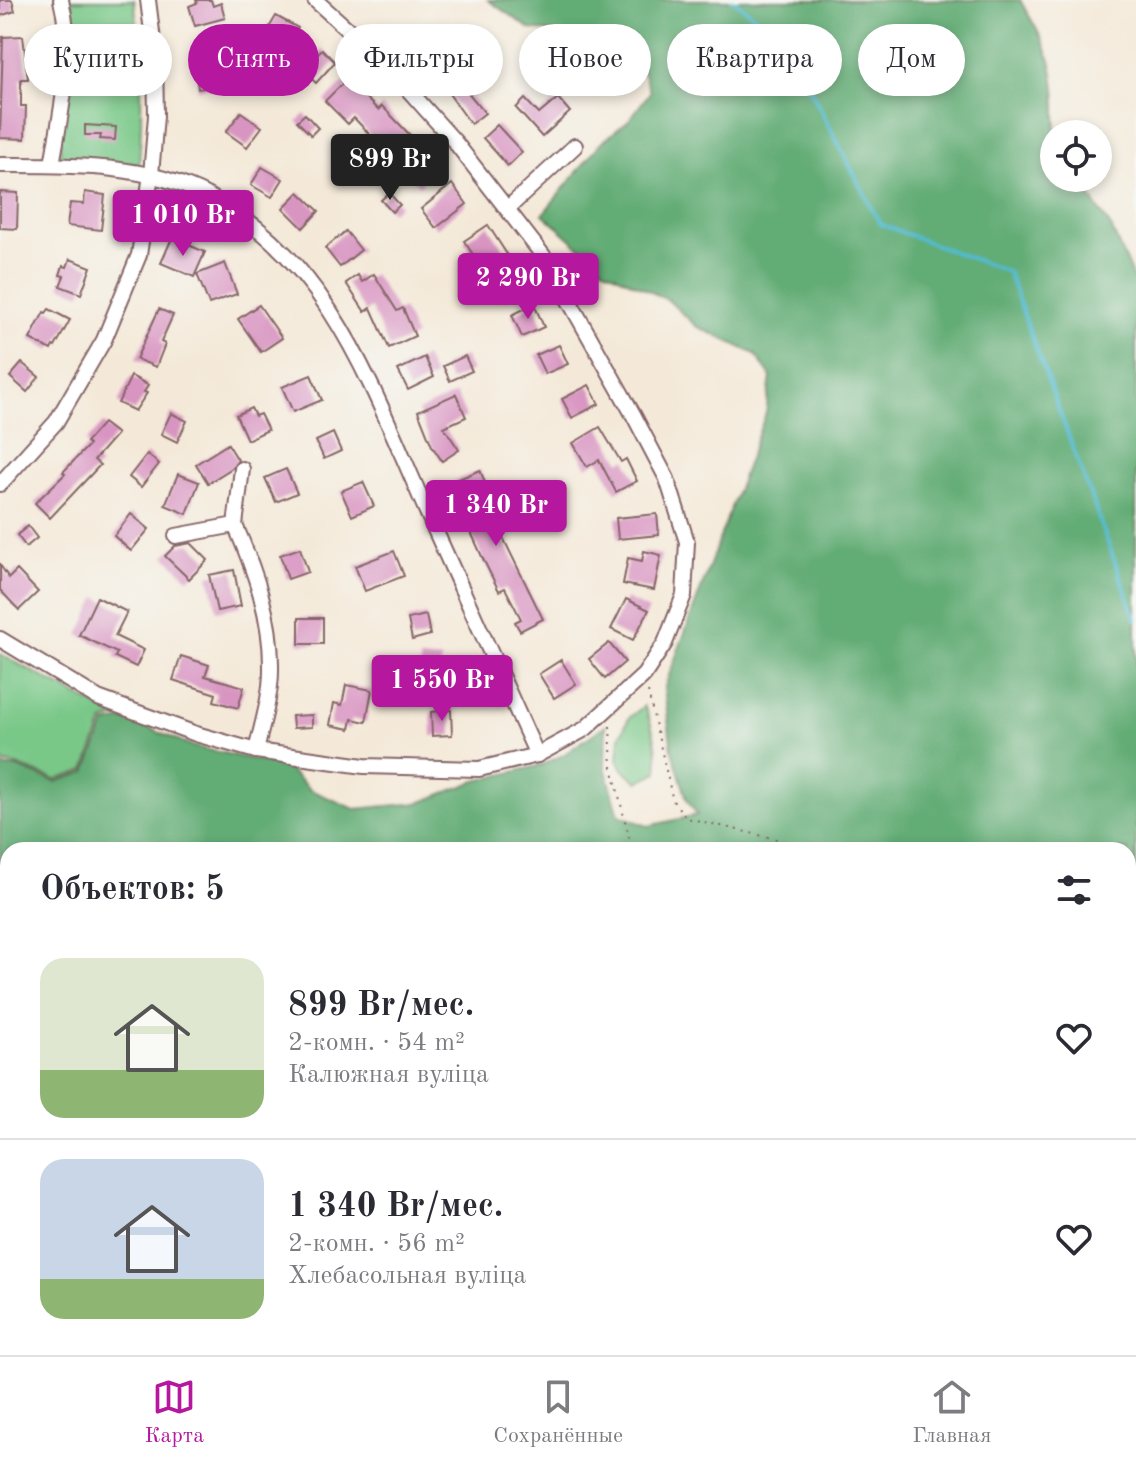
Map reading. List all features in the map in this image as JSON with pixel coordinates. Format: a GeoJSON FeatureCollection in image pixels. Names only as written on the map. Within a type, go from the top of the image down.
{"type":"FeatureCollection","features":[{"type":"Feature","properties":{"kind":"street"},"geometry":{"type":"LineString","coordinates":[[52,165],[66,77],[68,42],[61,0]]}},
{"type":"Feature","properties":{"kind":"street"},"geometry":{"type":"LineString","coordinates":[[0,484],[56,422],[104,340],[139,255],[151,175],[157,84],[148,0]]}},
{"type":"Feature","properties":{"kind":"street"},"geometry":{"type":"LineString","coordinates":[[0,639],[98,698],[196,734],[256,751],[364,766],[479,769],[537,755],[585,729],[644,675],[665,643],[684,595],[687,542],[667,479],[634,416],[545,258],[455,142],[380,58],[315,0]]}},
{"type":"Feature","properties":{"kind":"street"},"geometry":{"type":"LineString","coordinates":[[507,209],[575,146]]}},
{"type":"Feature","properties":{"kind":"street"},"geometry":{"type":"LineString","coordinates":[[0,165],[85,166],[151,175],[206,195],[258,227],[292,259],[324,300],[360,363],[537,755]]}},
{"type":"Feature","properties":{"kind":"street"},"geometry":{"type":"LineString","coordinates":[[242,469],[235,525],[256,573],[268,624],[271,672],[256,751]]}},
{"type":"Feature","properties":{"kind":"street"},"geometry":{"type":"LineString","coordinates":[[176,536],[235,525]]}},
{"type":"Feature","properties":{"kind":"path"},"geometry":{"type":"LineString","coordinates":[[644,675],[673,801],[687,818],[783,842]]}},
{"type":"Feature","properties":{"kind":"path"},"geometry":{"type":"LineString","coordinates":[[610,709],[612,767],[630,842]]}},
{"type":"Feature","properties":{"kind":"green space"},"geometry":{"type":"Polygon","coordinates":[[[67,0],[134,0],[137,24],[66,24],[67,0]]]}},
{"type":"Feature","properties":{"kind":"green space"},"geometry":{"type":"Polygon","coordinates":[[[488,0],[1020,0],[1050,59],[1056,96],[1056,120],[1040,120],[1040,192],[1087,192],[1112,229],[1136,285],[1136,842],[0,842],[0,767],[17,767],[56,782],[86,772],[105,724],[126,719],[195,747],[285,766],[310,790],[355,809],[419,803],[476,781],[542,765],[563,755],[606,725],[605,767],[619,815],[648,826],[697,815],[687,799],[672,750],[664,689],[766,413],[771,377],[755,354],[696,326],[668,300],[604,269],[543,214],[600,144],[630,119],[647,96],[651,96],[651,24],[523,24],[488,0]]]}},
{"type":"Feature","properties":{"kind":"green space"},"geometry":{"type":"Polygon","coordinates":[[[63,96],[141,96],[139,165],[131,168],[60,160],[63,96]]]}},
{"type":"Feature","properties":{"kind":"green space"},"geometry":{"type":"Polygon","coordinates":[[[0,654],[117,717],[103,722],[85,770],[56,780],[4,763],[0,758],[0,654]]]}},
{"type":"Feature","properties":{"kind":"green space"},"geometry":{"type":"Polygon","coordinates":[[[644,706],[655,738],[658,772],[638,782],[618,760],[620,737],[629,718],[644,706]]]}},
{"type":"Feature","properties":{"kind":"building"},"geometry":{"type":"Polygon","coordinates":[[[0,0],[12,0],[15,11],[0,16],[0,0]]]}},
{"type":"Feature","properties":{"kind":"building"},"geometry":{"type":"Polygon","coordinates":[[[196,0],[211,0],[213,6],[221,3],[225,18],[194,24],[189,6],[197,3],[196,0]]]}},
{"type":"Feature","properties":{"kind":"building"},"geometry":{"type":"Polygon","coordinates":[[[276,16],[291,24],[271,24],[276,16]]]}},
{"type":"Feature","properties":{"kind":"building"},"geometry":{"type":"Polygon","coordinates":[[[23,36],[21,106],[26,106],[25,139],[0,138],[3,37],[23,36]]]}},
{"type":"Feature","properties":{"kind":"building"},"geometry":{"type":"Polygon","coordinates":[[[322,49],[335,62],[319,80],[319,52],[322,49]]]}},
{"type":"Feature","properties":{"kind":"building"},"geometry":{"type":"Polygon","coordinates":[[[335,91],[335,96],[364,96],[378,110],[382,106],[440,166],[419,186],[354,118],[348,124],[325,101],[335,91]]]}},
{"type":"Feature","properties":{"kind":"building"},"geometry":{"type":"Polygon","coordinates":[[[451,96],[471,96],[485,113],[471,124],[451,96]]]}},
{"type":"Feature","properties":{"kind":"building"},"geometry":{"type":"Polygon","coordinates":[[[558,98],[570,112],[542,137],[516,108],[525,99],[539,114],[558,98]]]}},
{"type":"Feature","properties":{"kind":"building"},"geometry":{"type":"Polygon","coordinates":[[[241,112],[262,127],[247,147],[226,132],[241,112]]]}},
{"type":"Feature","properties":{"kind":"building"},"geometry":{"type":"Polygon","coordinates":[[[305,114],[318,128],[311,135],[297,121],[305,114]]]}},
{"type":"Feature","properties":{"kind":"building"},"geometry":{"type":"Polygon","coordinates":[[[85,125],[116,127],[115,140],[100,139],[101,135],[85,135],[85,125]]]}},
{"type":"Feature","properties":{"kind":"building"},"geometry":{"type":"Polygon","coordinates":[[[497,125],[522,152],[508,166],[483,138],[497,125]]]}},
{"type":"Feature","properties":{"kind":"building"},"geometry":{"type":"Polygon","coordinates":[[[262,167],[283,179],[272,197],[251,185],[262,167]]]}},
{"type":"Feature","properties":{"kind":"building"},"geometry":{"type":"Polygon","coordinates":[[[452,184],[467,204],[436,228],[421,209],[452,184]]]}},
{"type":"Feature","properties":{"kind":"building"},"geometry":{"type":"Polygon","coordinates":[[[0,192],[18,193],[17,229],[0,228],[0,192]]]}},
{"type":"Feature","properties":{"kind":"building"},"geometry":{"type":"Polygon","coordinates":[[[85,192],[105,195],[101,230],[67,226],[70,203],[84,204],[85,192]]]}},
{"type":"Feature","properties":{"kind":"building"},"geometry":{"type":"Polygon","coordinates":[[[299,192],[319,211],[303,228],[283,208],[299,192]]]}},
{"type":"Feature","properties":{"kind":"building"},"geometry":{"type":"Polygon","coordinates":[[[389,193],[400,205],[392,212],[381,200],[389,193]]]}},
{"type":"Feature","properties":{"kind":"building"},"geometry":{"type":"Polygon","coordinates":[[[488,225],[528,287],[505,300],[486,265],[477,271],[471,262],[476,259],[464,241],[488,225]]]}},
{"type":"Feature","properties":{"kind":"building"},"geometry":{"type":"Polygon","coordinates":[[[346,231],[361,250],[340,267],[325,248],[346,231]]]}},
{"type":"Feature","properties":{"kind":"building"},"geometry":{"type":"Polygon","coordinates":[[[172,238],[205,252],[194,277],[161,263],[172,238]]]}},
{"type":"Feature","properties":{"kind":"building"},"geometry":{"type":"Polygon","coordinates":[[[70,259],[91,267],[81,294],[60,286],[64,276],[60,275],[63,266],[67,267],[70,259]]]}},
{"type":"Feature","properties":{"kind":"building"},"geometry":{"type":"Polygon","coordinates":[[[225,263],[237,294],[209,304],[197,274],[225,263]]]}},
{"type":"Feature","properties":{"kind":"building"},"geometry":{"type":"Polygon","coordinates":[[[374,274],[397,311],[403,308],[415,336],[389,348],[371,308],[365,312],[346,283],[358,275],[362,282],[374,274]]]}},
{"type":"Feature","properties":{"kind":"building"},"geometry":{"type":"Polygon","coordinates":[[[534,304],[544,327],[522,337],[512,315],[534,304]]]}},
{"type":"Feature","properties":{"kind":"building"},"geometry":{"type":"Polygon","coordinates":[[[259,305],[282,338],[261,352],[238,319],[259,305]]]}},
{"type":"Feature","properties":{"kind":"building"},"geometry":{"type":"Polygon","coordinates":[[[49,309],[70,320],[51,350],[30,339],[44,312],[49,309]]]}},
{"type":"Feature","properties":{"kind":"building"},"geometry":{"type":"Polygon","coordinates":[[[159,309],[173,315],[161,342],[165,344],[156,367],[136,359],[159,309]]]}},
{"type":"Feature","properties":{"kind":"building"},"geometry":{"type":"Polygon","coordinates":[[[559,345],[568,364],[545,374],[536,355],[559,345]]]}},
{"type":"Feature","properties":{"kind":"building"},"geometry":{"type":"Polygon","coordinates":[[[465,356],[472,371],[450,381],[443,366],[465,356]]]}},
{"type":"Feature","properties":{"kind":"building"},"geometry":{"type":"Polygon","coordinates":[[[425,357],[434,377],[408,390],[398,370],[425,357]]]}},
{"type":"Feature","properties":{"kind":"building"},"geometry":{"type":"Polygon","coordinates":[[[22,363],[39,377],[27,392],[10,377],[22,363]]]}},
{"type":"Feature","properties":{"kind":"building"},"geometry":{"type":"Polygon","coordinates":[[[311,375],[322,400],[293,412],[282,387],[311,375]]]}},
{"type":"Feature","properties":{"kind":"building"},"geometry":{"type":"Polygon","coordinates":[[[131,376],[148,385],[144,392],[147,393],[135,411],[118,403],[131,376]]]}},
{"type":"Feature","properties":{"kind":"building"},"geometry":{"type":"Polygon","coordinates":[[[589,385],[599,404],[572,418],[562,399],[589,385]]]}},
{"type":"Feature","properties":{"kind":"building"},"geometry":{"type":"Polygon","coordinates":[[[456,394],[466,417],[444,427],[459,450],[442,461],[432,446],[418,411],[456,394]]]}},
{"type":"Feature","properties":{"kind":"building"},"geometry":{"type":"Polygon","coordinates":[[[251,408],[255,416],[260,414],[268,430],[247,440],[236,415],[251,408]]]}},
{"type":"Feature","properties":{"kind":"building"},"geometry":{"type":"Polygon","coordinates":[[[171,413],[187,421],[177,442],[161,434],[171,413]]]}},
{"type":"Feature","properties":{"kind":"building"},"geometry":{"type":"Polygon","coordinates":[[[103,423],[117,434],[94,460],[100,465],[50,518],[35,503],[65,474],[63,472],[89,445],[86,442],[103,423]]]}},
{"type":"Feature","properties":{"kind":"building"},"geometry":{"type":"Polygon","coordinates":[[[600,427],[621,462],[626,459],[637,481],[616,492],[599,460],[587,467],[573,443],[600,427]]]}},
{"type":"Feature","properties":{"kind":"building"},"geometry":{"type":"Polygon","coordinates":[[[333,433],[341,451],[324,459],[316,441],[333,433]]]}},
{"type":"Feature","properties":{"kind":"building"},"geometry":{"type":"Polygon","coordinates":[[[228,444],[238,460],[232,468],[208,483],[196,464],[228,444]]]}},
{"type":"Feature","properties":{"kind":"building"},"geometry":{"type":"Polygon","coordinates":[[[147,454],[159,464],[141,487],[129,477],[147,454]]]}},
{"type":"Feature","properties":{"kind":"building"},"geometry":{"type":"Polygon","coordinates":[[[286,469],[297,493],[276,502],[265,478],[286,469]]]}},
{"type":"Feature","properties":{"kind":"building"},"geometry":{"type":"Polygon","coordinates":[[[480,470],[494,504],[488,507],[543,619],[520,631],[515,622],[521,619],[505,588],[499,591],[484,561],[470,530],[475,528],[454,481],[480,470]]]}},
{"type":"Feature","properties":{"kind":"building"},"geometry":{"type":"Polygon","coordinates":[[[178,474],[199,482],[187,514],[165,505],[178,474]]]}},
{"type":"Feature","properties":{"kind":"building"},"geometry":{"type":"Polygon","coordinates":[[[363,482],[374,506],[352,516],[341,491],[363,482]]]}},
{"type":"Feature","properties":{"kind":"building"},"geometry":{"type":"Polygon","coordinates":[[[131,514],[149,529],[131,551],[114,536],[131,514]]]}},
{"type":"Feature","properties":{"kind":"building"},"geometry":{"type":"Polygon","coordinates":[[[657,514],[659,535],[618,539],[616,518],[657,514]]]}},
{"type":"Feature","properties":{"kind":"building"},"geometry":{"type":"Polygon","coordinates":[[[28,526],[37,538],[26,547],[17,535],[28,526]]]}},
{"type":"Feature","properties":{"kind":"building"},"geometry":{"type":"Polygon","coordinates":[[[191,543],[208,560],[189,579],[165,556],[175,546],[191,543]]]}},
{"type":"Feature","properties":{"kind":"building"},"geometry":{"type":"Polygon","coordinates":[[[300,548],[308,572],[288,579],[280,555],[300,548]]]}},
{"type":"Feature","properties":{"kind":"building"},"geometry":{"type":"Polygon","coordinates":[[[394,551],[404,576],[365,591],[355,566],[394,551]]]}},
{"type":"Feature","properties":{"kind":"building"},"geometry":{"type":"Polygon","coordinates":[[[644,551],[661,555],[654,590],[623,584],[628,558],[642,561],[644,551]]]}},
{"type":"Feature","properties":{"kind":"building"},"geometry":{"type":"Polygon","coordinates":[[[0,565],[9,578],[17,570],[38,592],[19,610],[0,590],[0,565]]]}},
{"type":"Feature","properties":{"kind":"building"},"geometry":{"type":"Polygon","coordinates":[[[234,570],[241,606],[217,611],[209,575],[234,570]]]}},
{"type":"Feature","properties":{"kind":"building"},"geometry":{"type":"Polygon","coordinates":[[[97,597],[127,612],[115,636],[144,650],[136,667],[115,657],[117,653],[79,635],[97,597]]]}},
{"type":"Feature","properties":{"kind":"building"},"geometry":{"type":"Polygon","coordinates":[[[626,599],[649,610],[633,640],[611,629],[626,599]]]}},
{"type":"Feature","properties":{"kind":"building"},"geometry":{"type":"Polygon","coordinates":[[[426,615],[430,635],[412,640],[408,619],[426,615]]]}},
{"type":"Feature","properties":{"kind":"building"},"geometry":{"type":"Polygon","coordinates":[[[299,618],[323,618],[323,644],[299,644],[299,618]]]}},
{"type":"Feature","properties":{"kind":"building"},"geometry":{"type":"Polygon","coordinates":[[[609,643],[625,662],[605,679],[589,659],[609,643]]]}},
{"type":"Feature","properties":{"kind":"building"},"geometry":{"type":"Polygon","coordinates":[[[181,656],[209,665],[205,676],[244,687],[238,708],[214,701],[216,694],[173,680],[181,656]]]}},
{"type":"Feature","properties":{"kind":"building"},"geometry":{"type":"Polygon","coordinates":[[[420,659],[441,659],[441,686],[420,686],[420,659]]]}},
{"type":"Feature","properties":{"kind":"building"},"geometry":{"type":"Polygon","coordinates":[[[561,660],[576,684],[554,698],[539,674],[561,660]]]}},
{"type":"Feature","properties":{"kind":"building"},"geometry":{"type":"Polygon","coordinates":[[[346,685],[372,690],[366,722],[352,719],[350,729],[330,725],[334,703],[342,705],[346,685]]]}},
{"type":"Feature","properties":{"kind":"building"},"geometry":{"type":"Polygon","coordinates":[[[451,710],[452,735],[432,736],[431,712],[451,710]]]}},
{"type":"Feature","properties":{"kind":"building"},"geometry":{"type":"Polygon","coordinates":[[[312,715],[312,727],[293,728],[292,716],[312,715]]]}},
{"type":"Feature","properties":{"kind":"waterway"},"geometry":{"type":"LineString","coordinates":[[733,0],[784,39],[880,224],[1008,272],[1136,619]]}}]}
